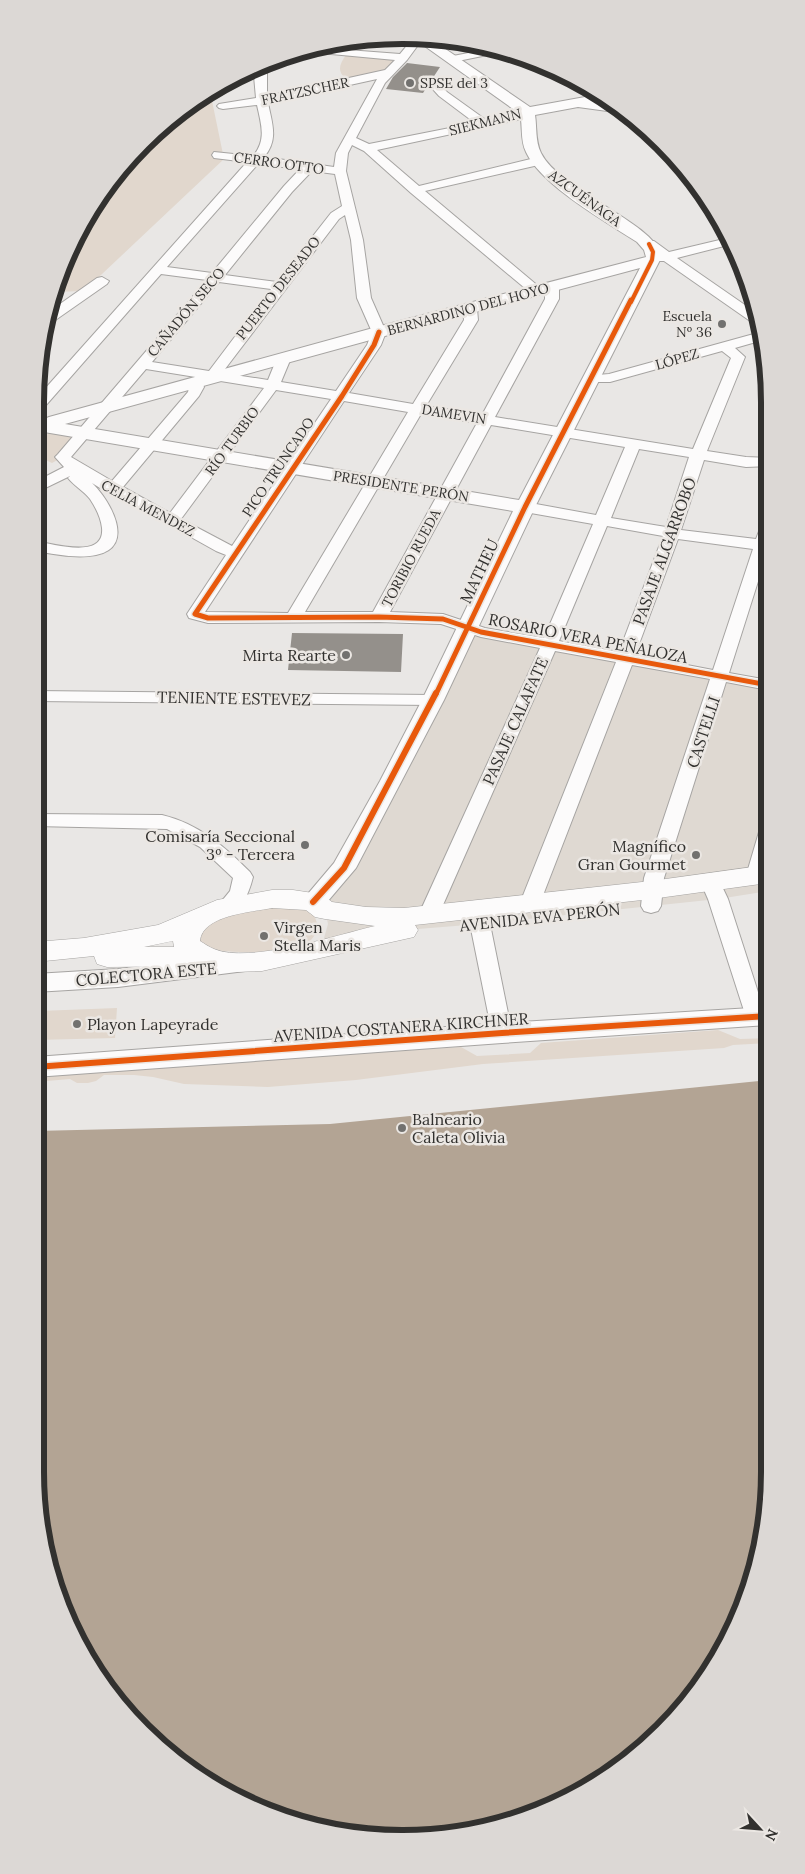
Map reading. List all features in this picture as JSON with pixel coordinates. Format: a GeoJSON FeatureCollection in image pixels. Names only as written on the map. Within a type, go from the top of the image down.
{"type":"FeatureCollection","features":[{"type":"Feature","properties":{"kind":"highway","name":"AVENIDA EVA PERÓN"},"geometry":{"type":"LineString","coordinates":[[44,956],[202,956],[228,961],[257,962],[291,957],[376,933],[480,924],[651,898],[714,891],[761,881]]}},
{"type":"Feature","properties":{"kind":"highway","name":"AVENIDA EVA PERÓN"},"geometry":{"type":"LineString","coordinates":[[44,951],[84,948],[163,934],[227,907],[272,899],[294,899],[319,906],[387,917],[530,903],[651,898]]}},
{"type":"Feature","properties":{"kind":"highway"},"geometry":{"type":"LineString","coordinates":[[314,951],[324,938],[328,924],[319,906]]}},
{"type":"Feature","properties":{"kind":"highway"},"geometry":{"type":"LineString","coordinates":[[198,919],[189,929],[186,940],[187,946],[202,956]]}},
{"type":"Feature","properties":{"kind":"street"},"geometry":{"type":"LineString","coordinates":[[379,332],[364,298],[357,240],[340,171],[342,153],[374,92],[413,44]]}},
{"type":"Feature","properties":{"kind":"street"},"geometry":{"type":"LineString","coordinates":[[432,45],[527,112]]}},
{"type":"Feature","properties":{"kind":"street"},"geometry":{"type":"LineString","coordinates":[[453,60],[484,54]]}},
{"type":"Feature","properties":{"kind":"street"},"geometry":{"type":"LineString","coordinates":[[315,55],[340,68],[403,58]]}},
{"type":"Feature","properties":{"kind":"street","name":"FRATZSCHER"},"geometry":{"type":"LineString","coordinates":[[222,106],[260,101],[340,68],[388,74]]}},
{"type":"Feature","properties":{"kind":"street"},"geometry":{"type":"LineString","coordinates":[[44,399],[208,211],[258,160],[266,148],[268,139],[260,101],[261,73]]}},
{"type":"Feature","properties":{"kind":"street"},"geometry":{"type":"LineString","coordinates":[[436,86],[484,124]]}},
{"type":"Feature","properties":{"kind":"street","name":"SIEKMANN"},"geometry":{"type":"LineString","coordinates":[[368,148],[518,117],[527,112],[573,102],[594,99]]}},
{"type":"Feature","properties":{"kind":"street"},"geometry":{"type":"LineString","coordinates":[[573,102],[606,107]]}},
{"type":"Feature","properties":{"kind":"street","name":"AZCUÉNAGA"},"geometry":{"type":"LineString","coordinates":[[527,112],[529,140],[539,161],[552,175],[656,254],[750,315]]}},
{"type":"Feature","properties":{"kind":"street"},"geometry":{"type":"LineString","coordinates":[[350,139],[368,148],[415,190],[544,289]]}},
{"type":"Feature","properties":{"kind":"street","name":"CERRO OTTO"},"geometry":{"type":"LineString","coordinates":[[218,155],[340,171]]}},
{"type":"Feature","properties":{"kind":"street"},"geometry":{"type":"LineString","coordinates":[[415,190],[539,161]]}},
{"type":"Feature","properties":{"kind":"street","name":"CAÑADÓN SECO"},"geometry":{"type":"LineString","coordinates":[[67,466],[84,432],[288,189],[309,167]]}},
{"type":"Feature","properties":{"kind":"street","name":"PUERTO DESEADO"},"geometry":{"type":"LineString","coordinates":[[113,490],[197,387],[220,364],[335,216],[350,206]]}},
{"type":"Feature","properties":{"kind":"street","name":"BERNARDINO DEL HOYO"},"geometry":{"type":"LineString","coordinates":[[44,426],[205,379],[544,289],[656,254],[723,242]]}},
{"type":"Feature","properties":{"kind":"street","name":"MATHEU"},"geometry":{"type":"LineString","coordinates":[[319,906],[344,868],[433,700],[525,506],[656,254]]}},
{"type":"Feature","properties":{"kind":"street"},"geometry":{"type":"LineString","coordinates":[[158,270],[279,286]]}},
{"type":"Feature","properties":{"kind":"street"},"geometry":{"type":"LineString","coordinates":[[55,314],[102,281]]}},
{"type":"Feature","properties":{"kind":"street","name":"TORIBIO RUEDA"},"geometry":{"type":"LineString","coordinates":[[379,617],[552,299],[544,289]]}},
{"type":"Feature","properties":{"kind":"street"},"geometry":{"type":"LineString","coordinates":[[293,618],[416,408],[471,320],[470,309]]}},
{"type":"Feature","properties":{"kind":"street","name":"PICO TRUNCADO"},"geometry":{"type":"LineString","coordinates":[[195,614],[342,396],[374,345],[379,332]]}},
{"type":"Feature","properties":{"kind":"street","name":"LÓPEZ"},"geometry":{"type":"LineString","coordinates":[[592,379],[610,378],[755,338]]}},
{"type":"Feature","properties":{"kind":"street","name":"PASAJE ALGARROBO"},"geometry":{"type":"LineString","coordinates":[[530,903],[625,660],[672,533],[698,454],[738,357],[723,346]]}},
{"type":"Feature","properties":{"kind":"street","name":"RÍO TURBIO"},"geometry":{"type":"LineString","coordinates":[[172,521],[272,386],[283,368],[284,358]]}},
{"type":"Feature","properties":{"kind":"street","name":"DAMEVIN"},"geometry":{"type":"LineString","coordinates":[[142,364],[205,379],[342,396],[746,462],[761,462]]}},
{"type":"Feature","properties":{"kind":"street","name":"PRESIDENTE PERÓN"},"geometry":{"type":"LineString","coordinates":[[44,429],[84,432],[525,506],[672,533],[737,543],[761,540]]}},
{"type":"Feature","properties":{"kind":"street","name":"PASAJE CALAFATE"},"geometry":{"type":"LineString","coordinates":[[429,914],[549,646],[634,444]]}},
{"type":"Feature","properties":{"kind":"street"},"geometry":{"type":"LineString","coordinates":[[44,482],[67,466],[86,482],[106,509],[110,531],[108,541],[102,548],[92,552],[44,547]]}},
{"type":"Feature","properties":{"kind":"street","name":"CELIA MENDEZ"},"geometry":{"type":"LineString","coordinates":[[67,466],[222,548],[236,553]]}},
{"type":"Feature","properties":{"kind":"street","name":"CASTELLI"},"geometry":{"type":"LineString","coordinates":[[651,898],[761,554]]}},
{"type":"Feature","properties":{"kind":"street","name":"ROSARIO VERA PEÑALOZA"},"geometry":{"type":"LineString","coordinates":[[195,614],[208,618],[379,617],[443,619],[468,628],[549,646],[761,684]]}},
{"type":"Feature","properties":{"kind":"street","name":"TENIENTE ESTEVEZ"},"geometry":{"type":"LineString","coordinates":[[44,696],[433,700]]}},
{"type":"Feature","properties":{"kind":"street"},"geometry":{"type":"LineString","coordinates":[[44,820],[162,821],[178,824],[201,840],[243,877],[239,893],[227,907]]}},
{"type":"Feature","properties":{"kind":"street"},"geometry":{"type":"LineString","coordinates":[[714,891],[761,1013]]}},
{"type":"Feature","properties":{"kind":"street"},"geometry":{"type":"LineString","coordinates":[[480,924],[502,1033]]}},
{"type":"Feature","properties":{"kind":"street","name":"COLECTORA ESTE"},"geometry":{"type":"LineString","coordinates":[[44,982],[118,978],[257,962]]}},
{"type":"Feature","properties":{"kind":"street","name":"AVENIDA COSTANERA KIRCHNER"},"geometry":{"type":"LineString","coordinates":[[44,1066],[761,1016]]}},
{"type":"Feature","properties":{"kind":"shaded area"},"geometry":{"type":"Polygon","coordinates":[[[346,55],[394,60],[383,72],[346,79],[341,73],[340,68],[346,55]]]}},
{"type":"Feature","properties":{"kind":"shaded area"},"geometry":{"type":"Polygon","coordinates":[[[212,99],[224,159],[84,291],[62,292],[81,244],[104,203],[149,149],[184,118],[212,99]]]}},
{"type":"Feature","properties":{"kind":"shaded area"},"geometry":{"type":"Polygon","coordinates":[[[84,432],[63,457],[52,463],[44,459],[44,436],[50,433],[84,432]]]}},
{"type":"Feature","properties":{"kind":"shaded area"},"geometry":{"type":"Polygon","coordinates":[[[468,628],[761,684],[761,892],[718,899],[480,924],[393,931],[314,951],[324,938],[328,924],[325,910],[320,906],[468,628]]]}},
{"type":"Feature","properties":{"kind":"shaded area"},"geometry":{"type":"Polygon","coordinates":[[[256,907],[302,908],[313,913],[317,924],[317,931],[306,944],[282,950],[237,952],[200,947],[200,925],[256,907]]]}},
{"type":"Feature","properties":{"kind":"shaded area","name":"Playon Lapeyrade"},"geometry":{"type":"Polygon","coordinates":[[[117,1008],[115,1038],[44,1040],[44,1011],[117,1008]]]}},
{"type":"Feature","properties":{"kind":"shaded area"},"geometry":{"type":"Polygon","coordinates":[[[718,1030],[740,1039],[761,1038],[761,1043],[733,1045],[724,1048],[483,1064],[356,1080],[268,1087],[184,1084],[134,1075],[104,1075],[96,1081],[88,1083],[77,1083],[70,1079],[44,1081],[44,1074],[461,1047],[477,1056],[530,1053],[541,1043],[718,1030]]]}},
{"type":"Feature","properties":{"kind":"shaded area"},"geometry":{"type":"Polygon","coordinates":[[[761,1081],[761,1472],[758,1518],[749,1564],[742,1587],[724,1630],[701,1671],[672,1708],[639,1741],[602,1770],[582,1782],[540,1803],[495,1818],[449,1827],[426,1829],[402,1830],[356,1827],[310,1818],[287,1811],[265,1803],[223,1782],[203,1770],[166,1741],[118,1690],[104,1671],[81,1630],[71,1609],[56,1564],[47,1518],[44,1472],[44,1131],[330,1124],[761,1081]]]}},
{"type":"Feature","properties":{"kind":"building","name":"SPSE del 3"},"geometry":{"type":"Polygon","coordinates":[[[407,63],[440,67],[423,93],[386,89],[393,77],[407,63]]]}},
{"type":"Feature","properties":{"kind":"building"},"geometry":{"type":"Polygon","coordinates":[[[292,633],[403,634],[401,672],[288,670],[292,633]]]}},
{"type":"Feature","properties":{"kind":"cycle path"},"geometry":{"type":"LineString","coordinates":[[313,902],[344,868],[433,700],[525,507],[652,260],[653,252],[649,244]]}},
{"type":"Feature","properties":{"kind":"cycle path"},"geometry":{"type":"LineString","coordinates":[[379,332],[374,345],[342,396],[195,614],[208,618],[379,617],[443,619],[481,632],[761,684]]}},
{"type":"Feature","properties":{"kind":"cycle path"},"geometry":{"type":"LineString","coordinates":[[44,1066],[502,1033],[761,1017]]}},
{"type":"Feature","properties":{"kind":"place","name":"SPSE del 3"},"geometry":{"type":"Point","coordinates":[410,83]}},
{"type":"Feature","properties":{"kind":"place","name":"Escuela Nº 36"},"geometry":{"type":"Point","coordinates":[722,324]}},
{"type":"Feature","properties":{"kind":"place","name":"Mirta Rearte"},"geometry":{"type":"Point","coordinates":[346,655]}},
{"type":"Feature","properties":{"kind":"place","name":"Comisaría Seccional 3º - Tercera"},"geometry":{"type":"Point","coordinates":[305,845]}},
{"type":"Feature","properties":{"kind":"place","name":"Magnífico Gran Gourmet"},"geometry":{"type":"Point","coordinates":[696,855]}},
{"type":"Feature","properties":{"kind":"place","name":"Virgen Stella Maris"},"geometry":{"type":"Point","coordinates":[264,936]}},
{"type":"Feature","properties":{"kind":"place","name":"Playon Lapeyrade"},"geometry":{"type":"Point","coordinates":[77,1024]}},
{"type":"Feature","properties":{"kind":"place","name":"Balneario Caleta Olivia"},"geometry":{"type":"Point","coordinates":[402,1128]}}]}
